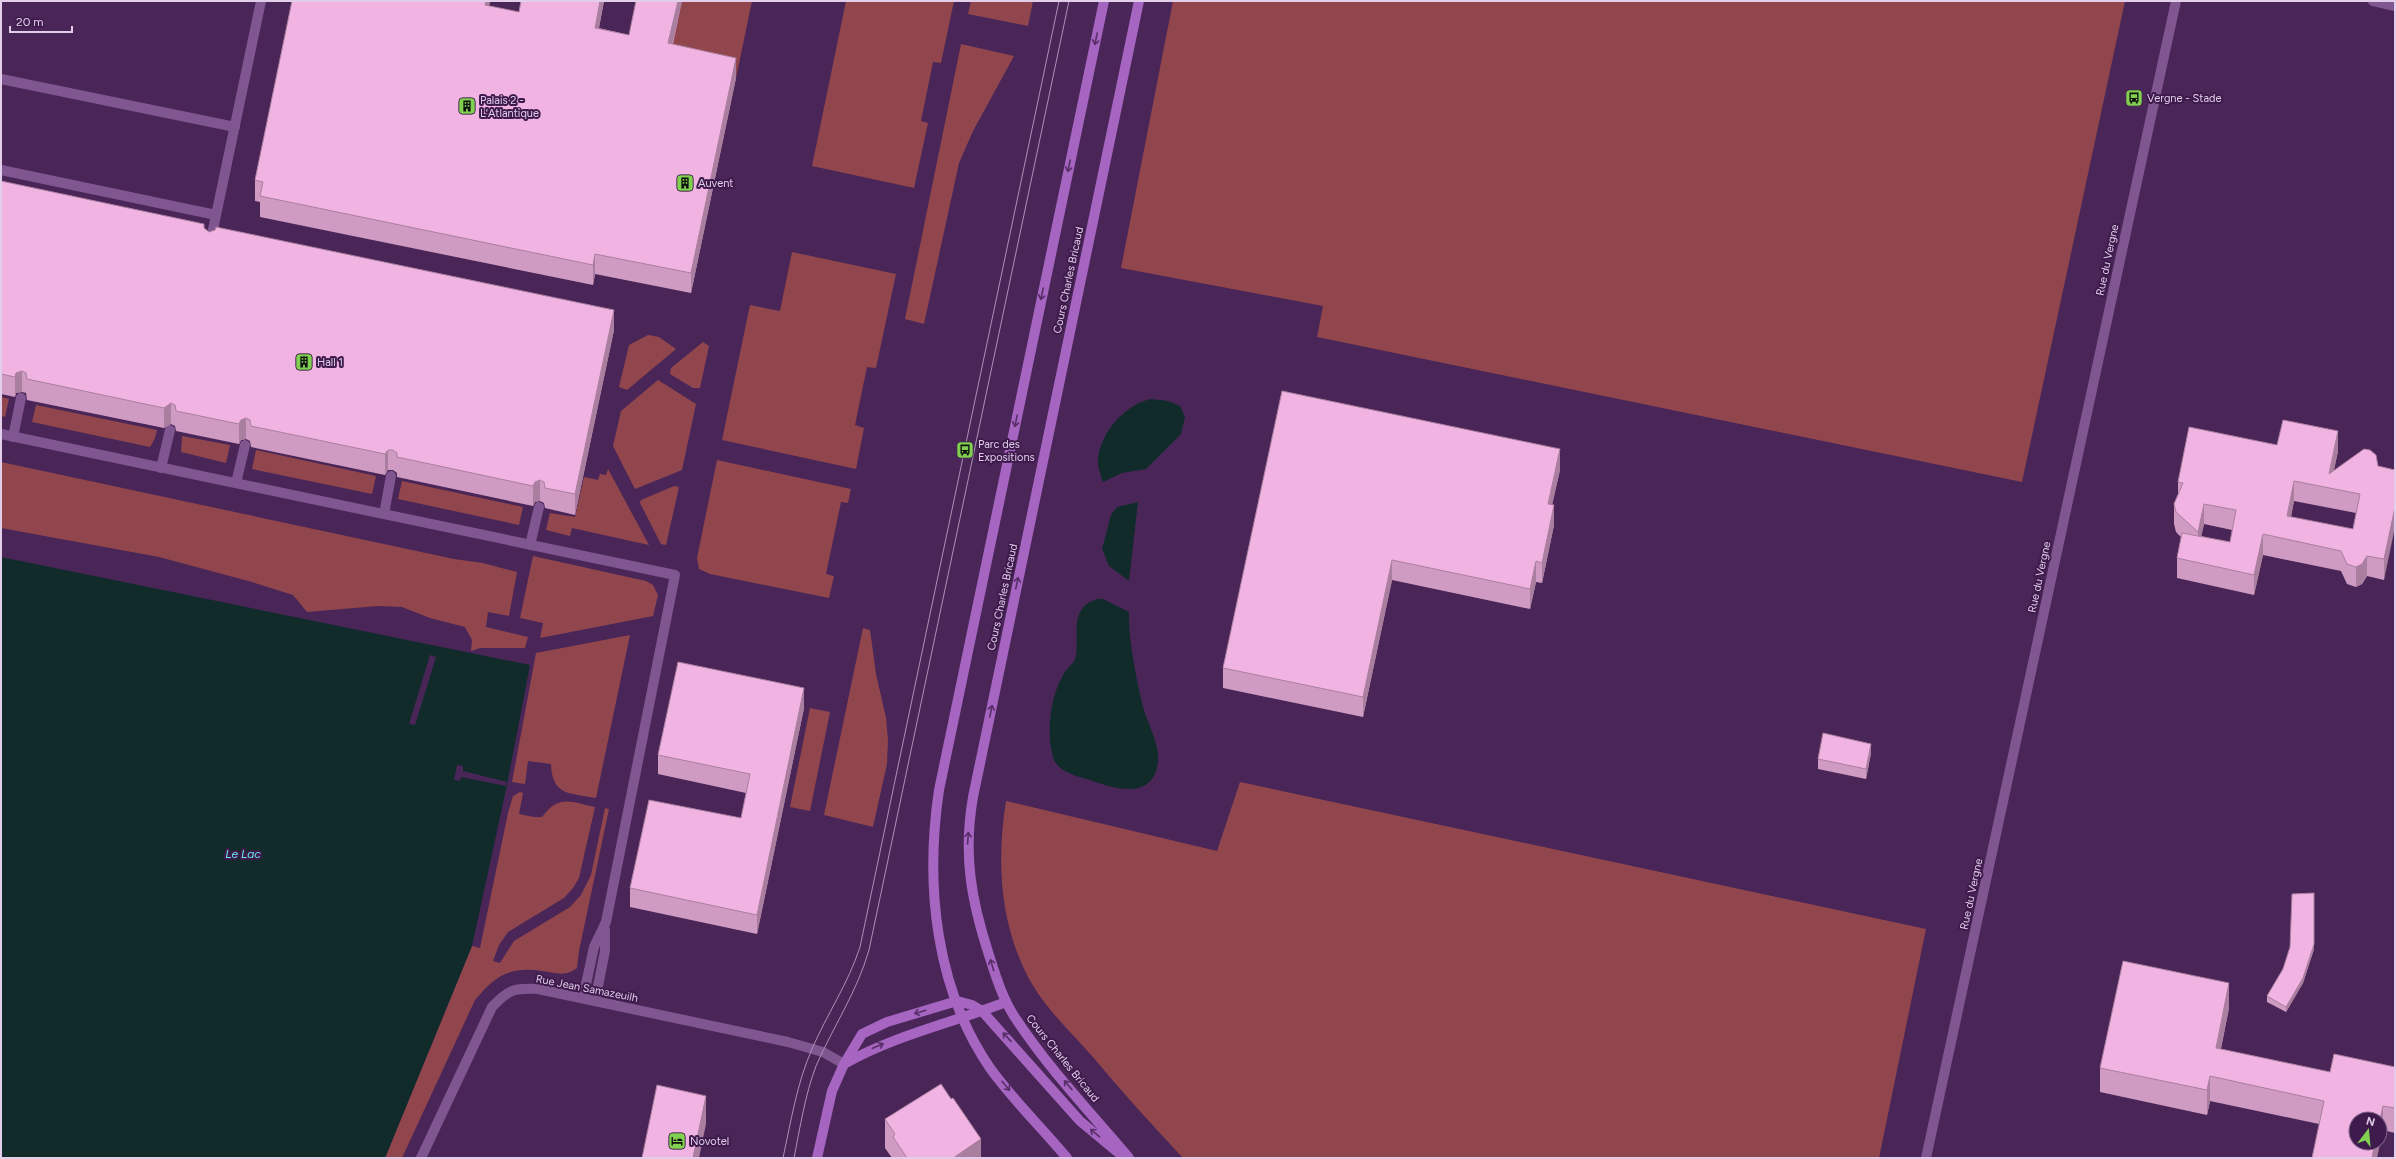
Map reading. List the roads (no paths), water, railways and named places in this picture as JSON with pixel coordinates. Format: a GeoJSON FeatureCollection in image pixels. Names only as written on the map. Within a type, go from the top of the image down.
{"type":"FeatureCollection","features":[{"type":"Feature","properties":{"kind":"main road","name":"Cours Charles Bricaud"},"geometry":{"type":"LineString","coordinates":[[1067,1158],[991,1068],[973,1040],[957,1001],[944,959],[935,905],[933,850],[939,790],[1104,1]]}},
{"type":"Feature","properties":{"kind":"main road","name":"Cours Charles Bricaud"},"geometry":{"type":"LineString","coordinates":[[1130,1158],[1031,1040],[1006,1002],[994,974],[973,900],[968,845],[969,820],[1139,1]]}},
{"type":"Feature","properties":{"kind":"main road"},"geometry":{"type":"LineString","coordinates":[[817,1158],[827,1105],[844,1064],[862,1034],[887,1022],[957,1001],[972,1005],[982,1011],[1080,1121],[1125,1158]]}},
{"type":"Feature","properties":{"kind":"main road"},"geometry":{"type":"LineString","coordinates":[[844,1064],[895,1039],[964,1018],[1006,1002]]}},
{"type":"Feature","properties":{"kind":"street"},"geometry":{"type":"LineString","coordinates":[[210,246],[261,1]]}},
{"type":"Feature","properties":{"kind":"street","name":"Rue du Vergne"},"geometry":{"type":"LineString","coordinates":[[1926,1158],[2176,1]]}},
{"type":"Feature","properties":{"kind":"street"},"geometry":{"type":"LineString","coordinates":[[2373,1],[2395,6]]}},
{"type":"Feature","properties":{"kind":"street"},"geometry":{"type":"LineString","coordinates":[[1,79],[235,127]]}},
{"type":"Feature","properties":{"kind":"street"},"geometry":{"type":"LineString","coordinates":[[1,170],[216,215]]}},
{"type":"Feature","properties":{"kind":"street"},"geometry":{"type":"LineString","coordinates":[[13,437],[21,398]]}},
{"type":"Feature","properties":{"kind":"street"},"geometry":{"type":"LineString","coordinates":[[161,468],[170,430]]}},
{"type":"Feature","properties":{"kind":"street"},"geometry":{"type":"LineString","coordinates":[[1,434],[675,575],[604,928],[605,951],[595,1001]]}},
{"type":"Feature","properties":{"kind":"street"},"geometry":{"type":"LineString","coordinates":[[236,483],[245,445]]}},
{"type":"Feature","properties":{"kind":"street"},"geometry":{"type":"LineString","coordinates":[[384,514],[391,476]]}},
{"type":"Feature","properties":{"kind":"street"},"geometry":{"type":"LineString","coordinates":[[530,545],[539,507]]}},
{"type":"Feature","properties":{"kind":"street"},"geometry":{"type":"LineString","coordinates":[[583,998],[594,948],[604,928]]}},
{"type":"Feature","properties":{"kind":"street","name":"Rue Jean Samazeuilh"},"geometry":{"type":"LineString","coordinates":[[421,1158],[492,1008],[506,993],[519,988],[538,989],[583,998],[788,1042],[823,1052],[844,1064]]}},
{"type":"Feature","properties":{"kind":"water"},"geometry":{"type":"Polygon","coordinates":[[[1151,399],[1168,401],[1180,406],[1185,417],[1181,434],[1146,469],[1122,473],[1103,482],[1098,461],[1099,451],[1108,431],[1123,414],[1132,407],[1151,399]]]}},
{"type":"Feature","properties":{"kind":"water"},"geometry":{"type":"Polygon","coordinates":[[[1138,502],[1129,581],[1109,566],[1102,549],[1111,515],[1117,507],[1138,502]]]}},
{"type":"Feature","properties":{"kind":"water","name":"Le Lac"},"geometry":{"type":"Polygon","coordinates":[[[1,557],[530,665],[507,785],[472,946],[385,1158],[1,1158],[1,557]]]}},
{"type":"Feature","properties":{"kind":"water"},"geometry":{"type":"Polygon","coordinates":[[[1097,599],[1103,599],[1129,612],[1131,648],[1136,674],[1144,710],[1156,743],[1158,762],[1155,774],[1149,783],[1132,789],[1121,789],[1068,773],[1055,762],[1051,747],[1050,725],[1053,702],[1060,681],[1076,658],[1077,622],[1079,615],[1082,608],[1088,603],[1097,599]]]}},
{"type":"Feature","properties":{"kind":"tram line"},"geometry":{"type":"LineString","coordinates":[[783,1158],[802,1075],[818,1036],[850,974],[860,947],[1059,1]]}},
{"type":"Feature","properties":{"kind":"tram line"},"geometry":{"type":"LineString","coordinates":[[794,1158],[812,1077],[858,980],[869,950],[1069,1]]}},
{"type":"Feature","properties":{"kind":"place","name":"Vergne - Stade"},"geometry":{"type":"Point","coordinates":[2134,98]}},
{"type":"Feature","properties":{"kind":"place","name":"Palais 2 - L'Atlantique"},"geometry":{"type":"Point","coordinates":[467,106]}},
{"type":"Feature","properties":{"kind":"place","name":"Auvent"},"geometry":{"type":"Point","coordinates":[685,183]}},
{"type":"Feature","properties":{"kind":"place","name":"Hall 1"},"geometry":{"type":"Point","coordinates":[304,362]}},
{"type":"Feature","properties":{"kind":"place","name":"Parc des Expositions"},"geometry":{"type":"Point","coordinates":[965,450]}},
{"type":"Feature","properties":{"kind":"place","name":"Novotel"},"geometry":{"type":"Point","coordinates":[677,1141]}}]}
